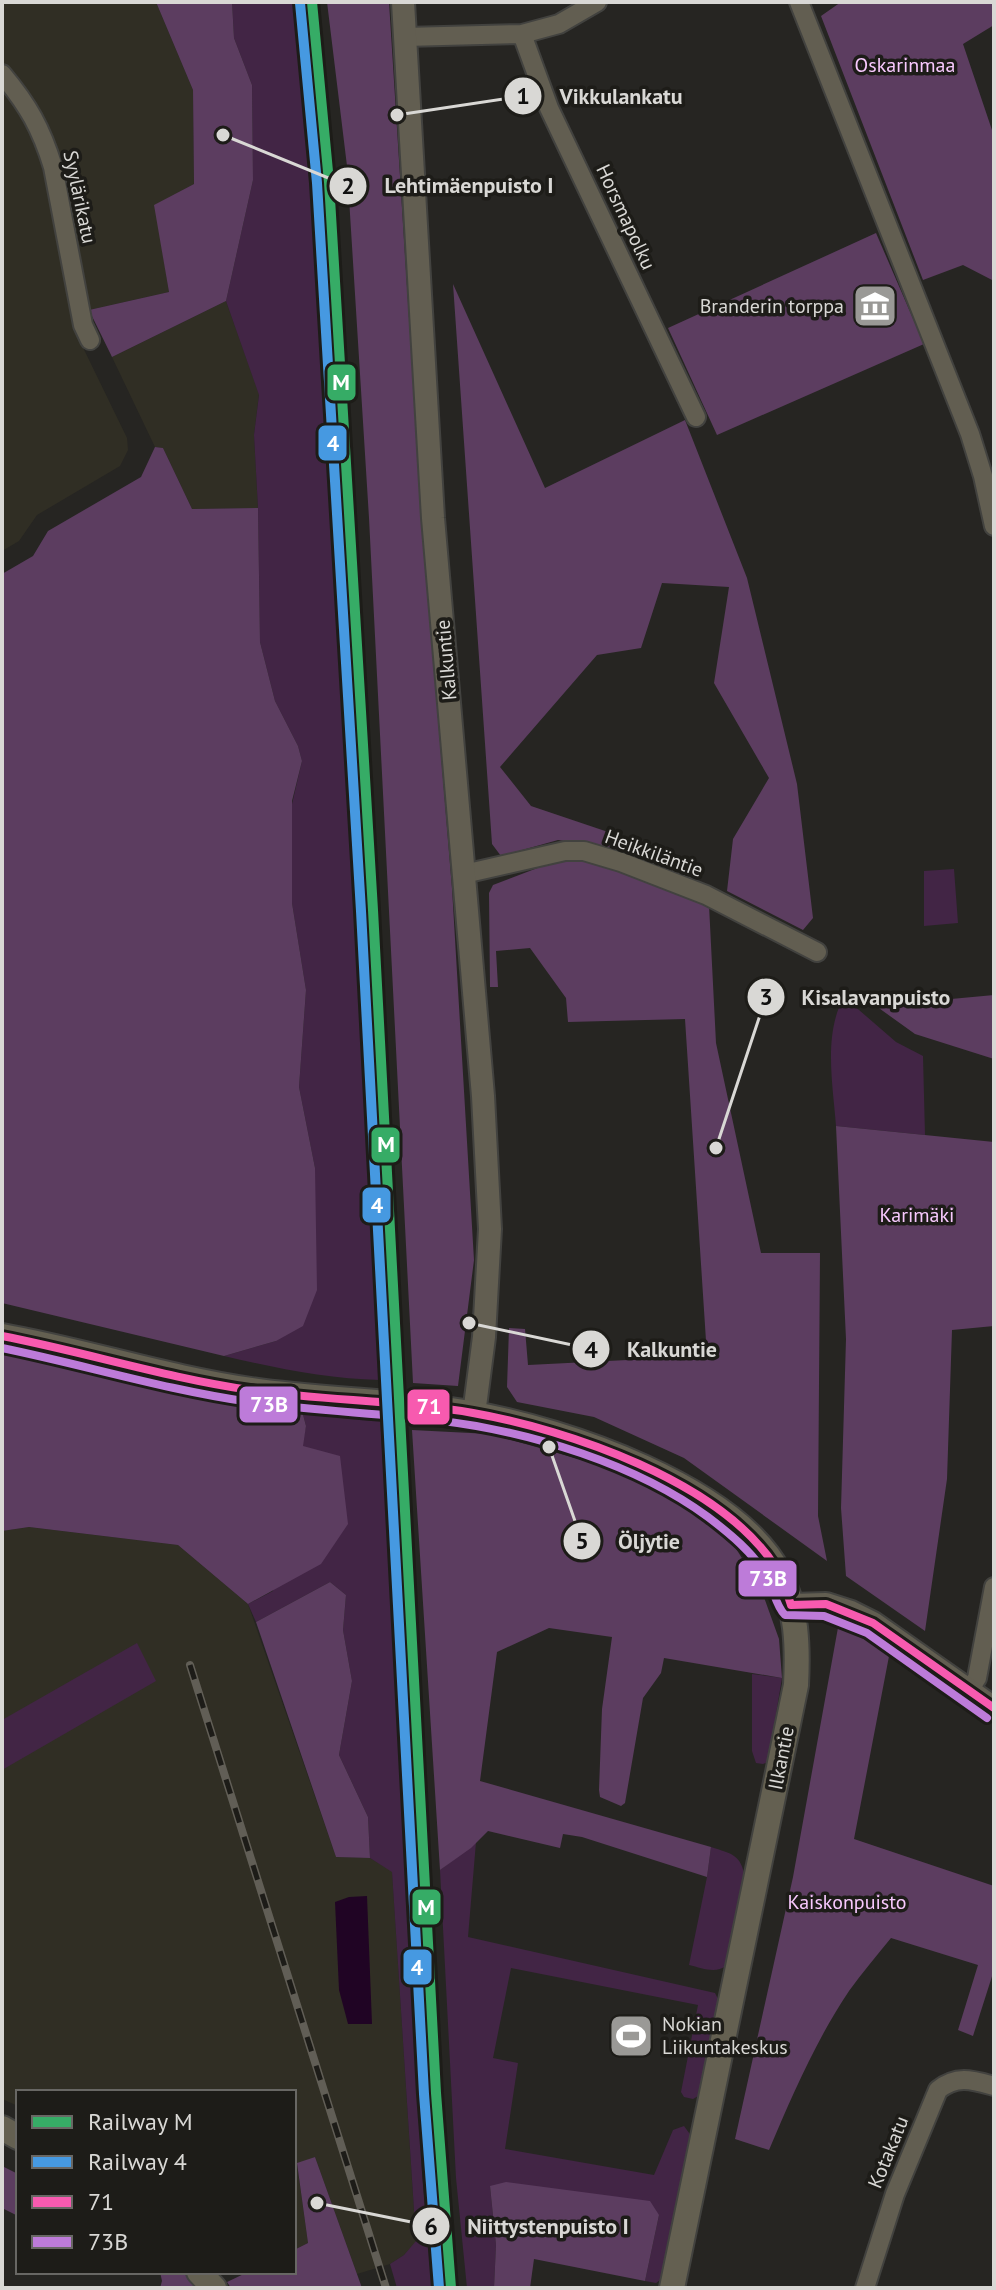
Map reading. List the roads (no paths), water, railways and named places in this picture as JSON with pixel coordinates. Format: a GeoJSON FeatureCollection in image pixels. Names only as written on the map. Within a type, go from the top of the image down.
{"type":"FeatureCollection","features":[{"type":"Feature","properties":{"kind":"main road","name":"Ilkantie"},"geometry":{"type":"LineString","coordinates":[[2,1336],[204,1382],[474,1414],[591,1444],[689,1491],[757,1543],[779,1573],[791,1605],[797,1639],[796,1685],[672,2288]]}},
{"type":"Feature","properties":{"kind":"street","name":"Kalkuntie"},"geometry":{"type":"LineString","coordinates":[[403,2],[433,518],[483,1096],[490,1229],[484,1337],[474,1414]]}},
{"type":"Feature","properties":{"kind":"street"},"geometry":{"type":"LineString","coordinates":[[405,37],[522,34],[559,24],[597,2]]}},
{"type":"Feature","properties":{"kind":"street"},"geometry":{"type":"LineString","coordinates":[[799,2],[965,422],[983,476],[994,526]]}},
{"type":"Feature","properties":{"kind":"street","name":"Horsmapolku"},"geometry":{"type":"LineString","coordinates":[[522,34],[549,108],[696,417]]}},
{"type":"Feature","properties":{"kind":"street","name":"Syylärikatu"},"geometry":{"type":"LineString","coordinates":[[2,74],[27,104],[46,142],[83,325],[90,340]]}},
{"type":"Feature","properties":{"kind":"street","name":"Heikkiläntie"},"geometry":{"type":"LineString","coordinates":[[464,874],[565,851],[584,851],[706,895],[817,952]]}},
{"type":"Feature","properties":{"kind":"street"},"geometry":{"type":"LineString","coordinates":[[970,1689],[977,1678],[994,1587]]}},
{"type":"Feature","properties":{"kind":"street"},"geometry":{"type":"LineString","coordinates":[[791,1605],[826,1604],[873,1623],[994,1708]]}},
{"type":"Feature","properties":{"kind":"street","name":"Kotakatu"},"geometry":{"type":"LineString","coordinates":[[865,2288],[895,2194],[938,2090],[949,2081],[963,2079],[994,2086]]}},
{"type":"Feature","properties":{"kind":"railway"},"geometry":{"type":"LineString","coordinates":[[190,1665],[386,2288]]}},
{"type":"Feature","properties":{"kind":"rail line","name":"M"},"geometry":{"type":"LineString","coordinates":[[312,2],[329,182],[373,910],[436,2093],[451,2288]]}},
{"type":"Feature","properties":{"kind":"rail line","name":"4"},"geometry":{"type":"LineString","coordinates":[[300,3],[317,183],[361,911],[424,2094],[439,2288]]}},
{"type":"Feature","properties":{"kind":"place","name":"Vikkulankatu"},"geometry":{"type":"Point","coordinates":[397,115]}},
{"type":"Feature","properties":{"kind":"place","name":"Lehtimäenpuisto I"},"geometry":{"type":"Point","coordinates":[223,135]}},
{"type":"Feature","properties":{"kind":"place","name":"Branderin torppa"},"geometry":{"type":"Point","coordinates":[875,306]}},
{"type":"Feature","properties":{"kind":"place","name":"Kisalavanpuisto"},"geometry":{"type":"Point","coordinates":[716,1148]}},
{"type":"Feature","properties":{"kind":"place","name":"Kalkuntie"},"geometry":{"type":"Point","coordinates":[469,1323]}},
{"type":"Feature","properties":{"kind":"place","name":"Öljytie"},"geometry":{"type":"Point","coordinates":[549,1447]}},
{"type":"Feature","properties":{"kind":"place","name":"Nokian Liikuntakeskus"},"geometry":{"type":"Point","coordinates":[631,2036]}},
{"type":"Feature","properties":{"kind":"place","name":"Niittystenpuisto I"},"geometry":{"type":"Point","coordinates":[317,2203]}},
{"type":"Feature","properties":{"kind":"park label","name":"Oskarinmaa"},"geometry":{"type":"Point","coordinates":[905,65]}},
{"type":"Feature","properties":{"kind":"park label","name":"Karimäki"},"geometry":{"type":"Point","coordinates":[917,1215]}},
{"type":"Feature","properties":{"kind":"park label","name":"Kaiskonpuisto"},"geometry":{"type":"Point","coordinates":[847,1902]}}]}
